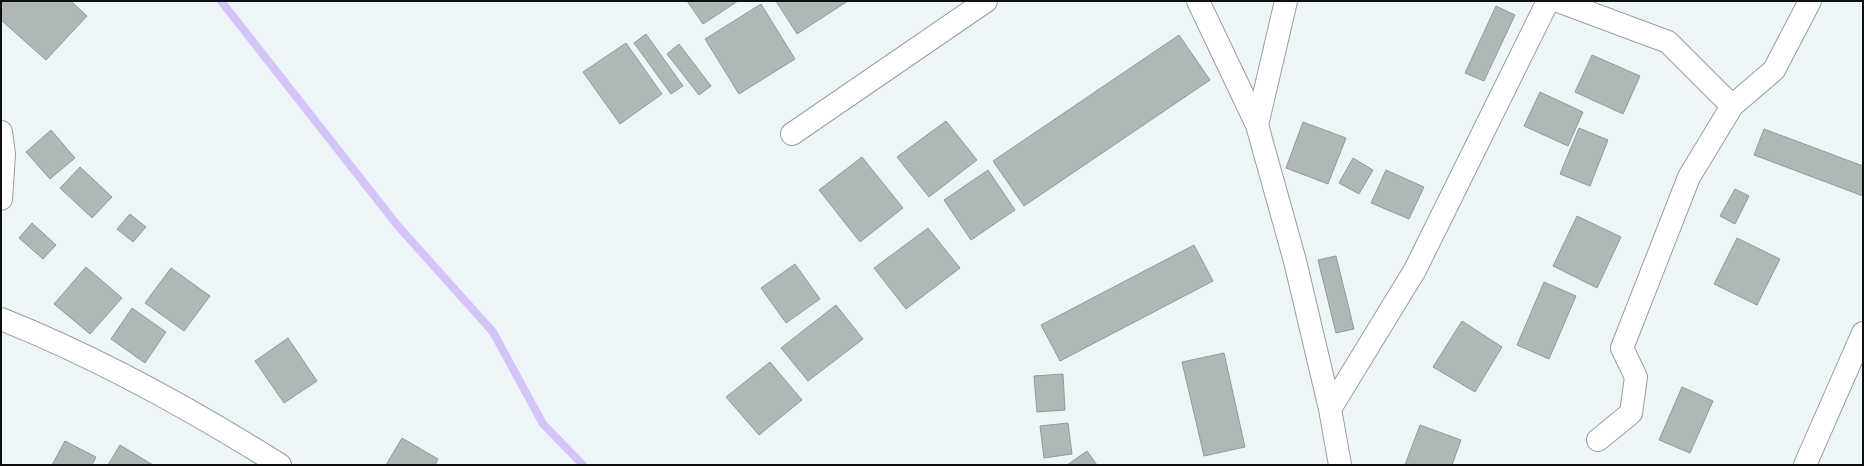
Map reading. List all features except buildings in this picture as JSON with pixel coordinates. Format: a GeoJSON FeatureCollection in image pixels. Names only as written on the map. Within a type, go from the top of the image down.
{"type":"FeatureCollection","features":[{"type":"Feature","properties":{"kind":"street"},"geometry":{"type":"LineString","coordinates":[[792,134],[986,1]]}},
{"type":"Feature","properties":{"kind":"street"},"geometry":{"type":"LineString","coordinates":[[1198,1],[1257,125],[1295,261],[1330,409],[1340,465]]}},
{"type":"Feature","properties":{"kind":"street"},"geometry":{"type":"LineString","coordinates":[[1257,125],[1286,1]]}},
{"type":"Feature","properties":{"kind":"street"},"geometry":{"type":"LineString","coordinates":[[1330,409],[1415,270],[1548,1]]}},
{"type":"Feature","properties":{"kind":"street"},"geometry":{"type":"LineString","coordinates":[[1558,1],[1668,42],[1732,106]]}},
{"type":"Feature","properties":{"kind":"street"},"geometry":{"type":"LineString","coordinates":[[1598,440],[1631,414],[1636,378],[1622,348],[1689,177],[1732,106],[1774,70],[1810,1]]}},
{"type":"Feature","properties":{"kind":"street"},"geometry":{"type":"LineString","coordinates":[[1,132],[4,154],[1,199]]}},
{"type":"Feature","properties":{"kind":"street"},"geometry":{"type":"LineString","coordinates":[[1,319],[48,338],[133,380],[225,430],[280,465]]}},
{"type":"Feature","properties":{"kind":"street"},"geometry":{"type":"LineString","coordinates":[[1805,465],[1863,333]]}},
{"type":"Feature","properties":{"kind":"waterway"},"geometry":{"type":"LineString","coordinates":[[221,1],[398,226],[493,332],[543,424],[583,465]]}}]}
